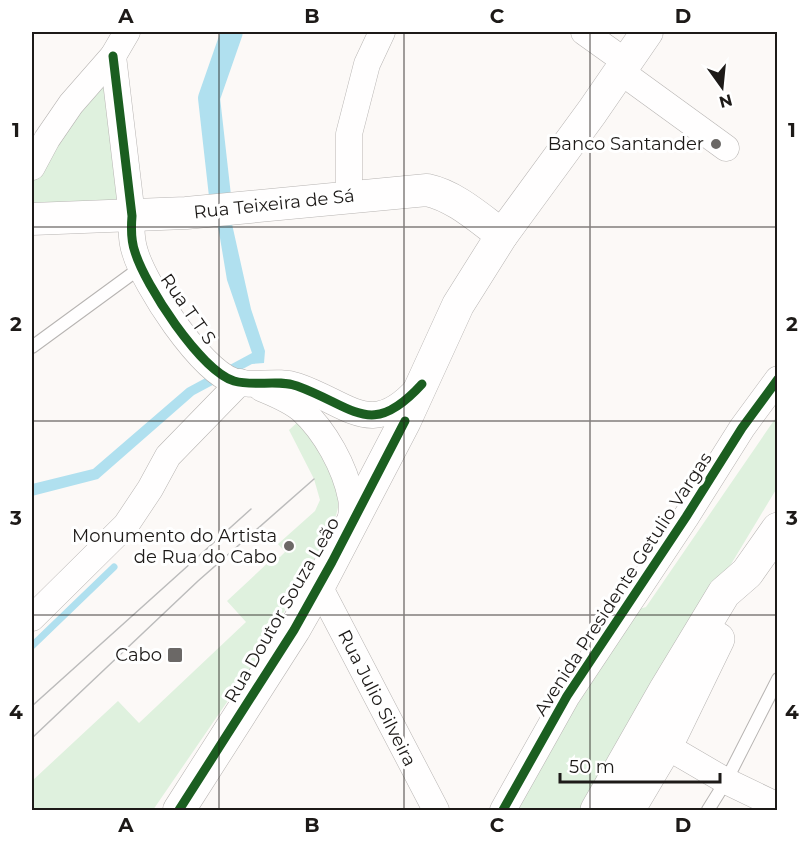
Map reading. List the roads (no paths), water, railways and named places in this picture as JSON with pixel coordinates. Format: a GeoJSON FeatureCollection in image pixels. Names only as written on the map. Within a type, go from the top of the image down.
{"type":"FeatureCollection","features":[{"type":"Feature","properties":{"kind":"main road"},"geometry":{"type":"LineString","coordinates":[[597,810],[660,698],[718,602],[735,582],[747,573],[777,529]]}},
{"type":"Feature","properties":{"kind":"main road"},"geometry":{"type":"LineString","coordinates":[[628,810],[666,746],[758,557]]}},
{"type":"Feature","properties":{"kind":"street"},"geometry":{"type":"LineString","coordinates":[[32,167],[47,139],[71,104],[113,56],[127,32]]}},
{"type":"Feature","properties":{"kind":"street"},"geometry":{"type":"LineString","coordinates":[[349,196],[349,134],[367,64],[382,32]]}},
{"type":"Feature","properties":{"kind":"street"},"geometry":{"type":"LineString","coordinates":[[584,32],[623,67],[726,148]]}},
{"type":"Feature","properties":{"kind":"street","name":"Rua Doutor Souza Leão"},"geometry":{"type":"LineString","coordinates":[[179,810],[294,630],[319,586],[405,421],[458,305],[502,235],[647,32]]}},
{"type":"Feature","properties":{"kind":"street","name":"Rua T T S"},"geometry":{"type":"LineString","coordinates":[[113,56],[132,216],[132,242],[140,268],[196,352],[210,366],[233,381],[294,385],[362,415],[382,415],[405,402],[422,384]]}},
{"type":"Feature","properties":{"kind":"street","name":"Rua Teixeira de Sá"},"geometry":{"type":"LineString","coordinates":[[32,219],[186,213],[427,190],[441,193],[502,235]]}},
{"type":"Feature","properties":{"kind":"street","name":"Avenida Presidente Getulio Vargas"},"geometry":{"type":"LineString","coordinates":[[503,810],[567,696],[742,428],[777,379]]}},
{"type":"Feature","properties":{"kind":"street"},"geometry":{"type":"LineString","coordinates":[[32,618],[126,525],[168,456],[246,383],[279,395],[300,408],[316,426],[338,463],[348,487],[352,500],[349,528]]}},
{"type":"Feature","properties":{"kind":"street","name":"Rua Julio Silveira"},"geometry":{"type":"LineString","coordinates":[[319,586],[436,810]]}},
{"type":"Feature","properties":{"kind":"street"},"geometry":{"type":"LineString","coordinates":[[666,746],[726,781],[777,806]]}},
{"type":"Feature","properties":{"kind":"lane"},"geometry":{"type":"LineString","coordinates":[[32,347],[140,268]]}},
{"type":"Feature","properties":{"kind":"lane"},"geometry":{"type":"LineString","coordinates":[[708,810],[726,781],[777,679]]}},
{"type":"Feature","properties":{"kind":"water"},"geometry":{"type":"Polygon","coordinates":[[[232,224],[251,309],[265,351],[264,363],[252,364],[194,395],[98,479],[32,496],[32,484],[93,469],[187,388],[252,353],[227,280],[218,226],[232,224]]]}},
{"type":"Feature","properties":{"kind":"waterway"},"geometry":{"type":"LineString","coordinates":[[220,196],[209,98],[232,32]]}},
{"type":"Feature","properties":{"kind":"waterway"},"geometry":{"type":"LineString","coordinates":[[32,646],[114,567]]}},
{"type":"Feature","properties":{"kind":"tram line"},"geometry":{"type":"LineString","coordinates":[[32,738],[198,581],[314,479]]}},
{"type":"Feature","properties":{"kind":"tram line"},"geometry":{"type":"LineString","coordinates":[[32,706],[251,509]]}},
{"type":"Feature","properties":{"kind":"place","name":"Banco Santander"},"geometry":{"type":"Point","coordinates":[716,144]}},
{"type":"Feature","properties":{"kind":"place","name":"Monumento do Artista de Rua do Cabo"},"geometry":{"type":"Point","coordinates":[289,546]}},
{"type":"Feature","properties":{"kind":"place","name":"Cabo"},"geometry":{"type":"Point","coordinates":[175,655]}}]}
